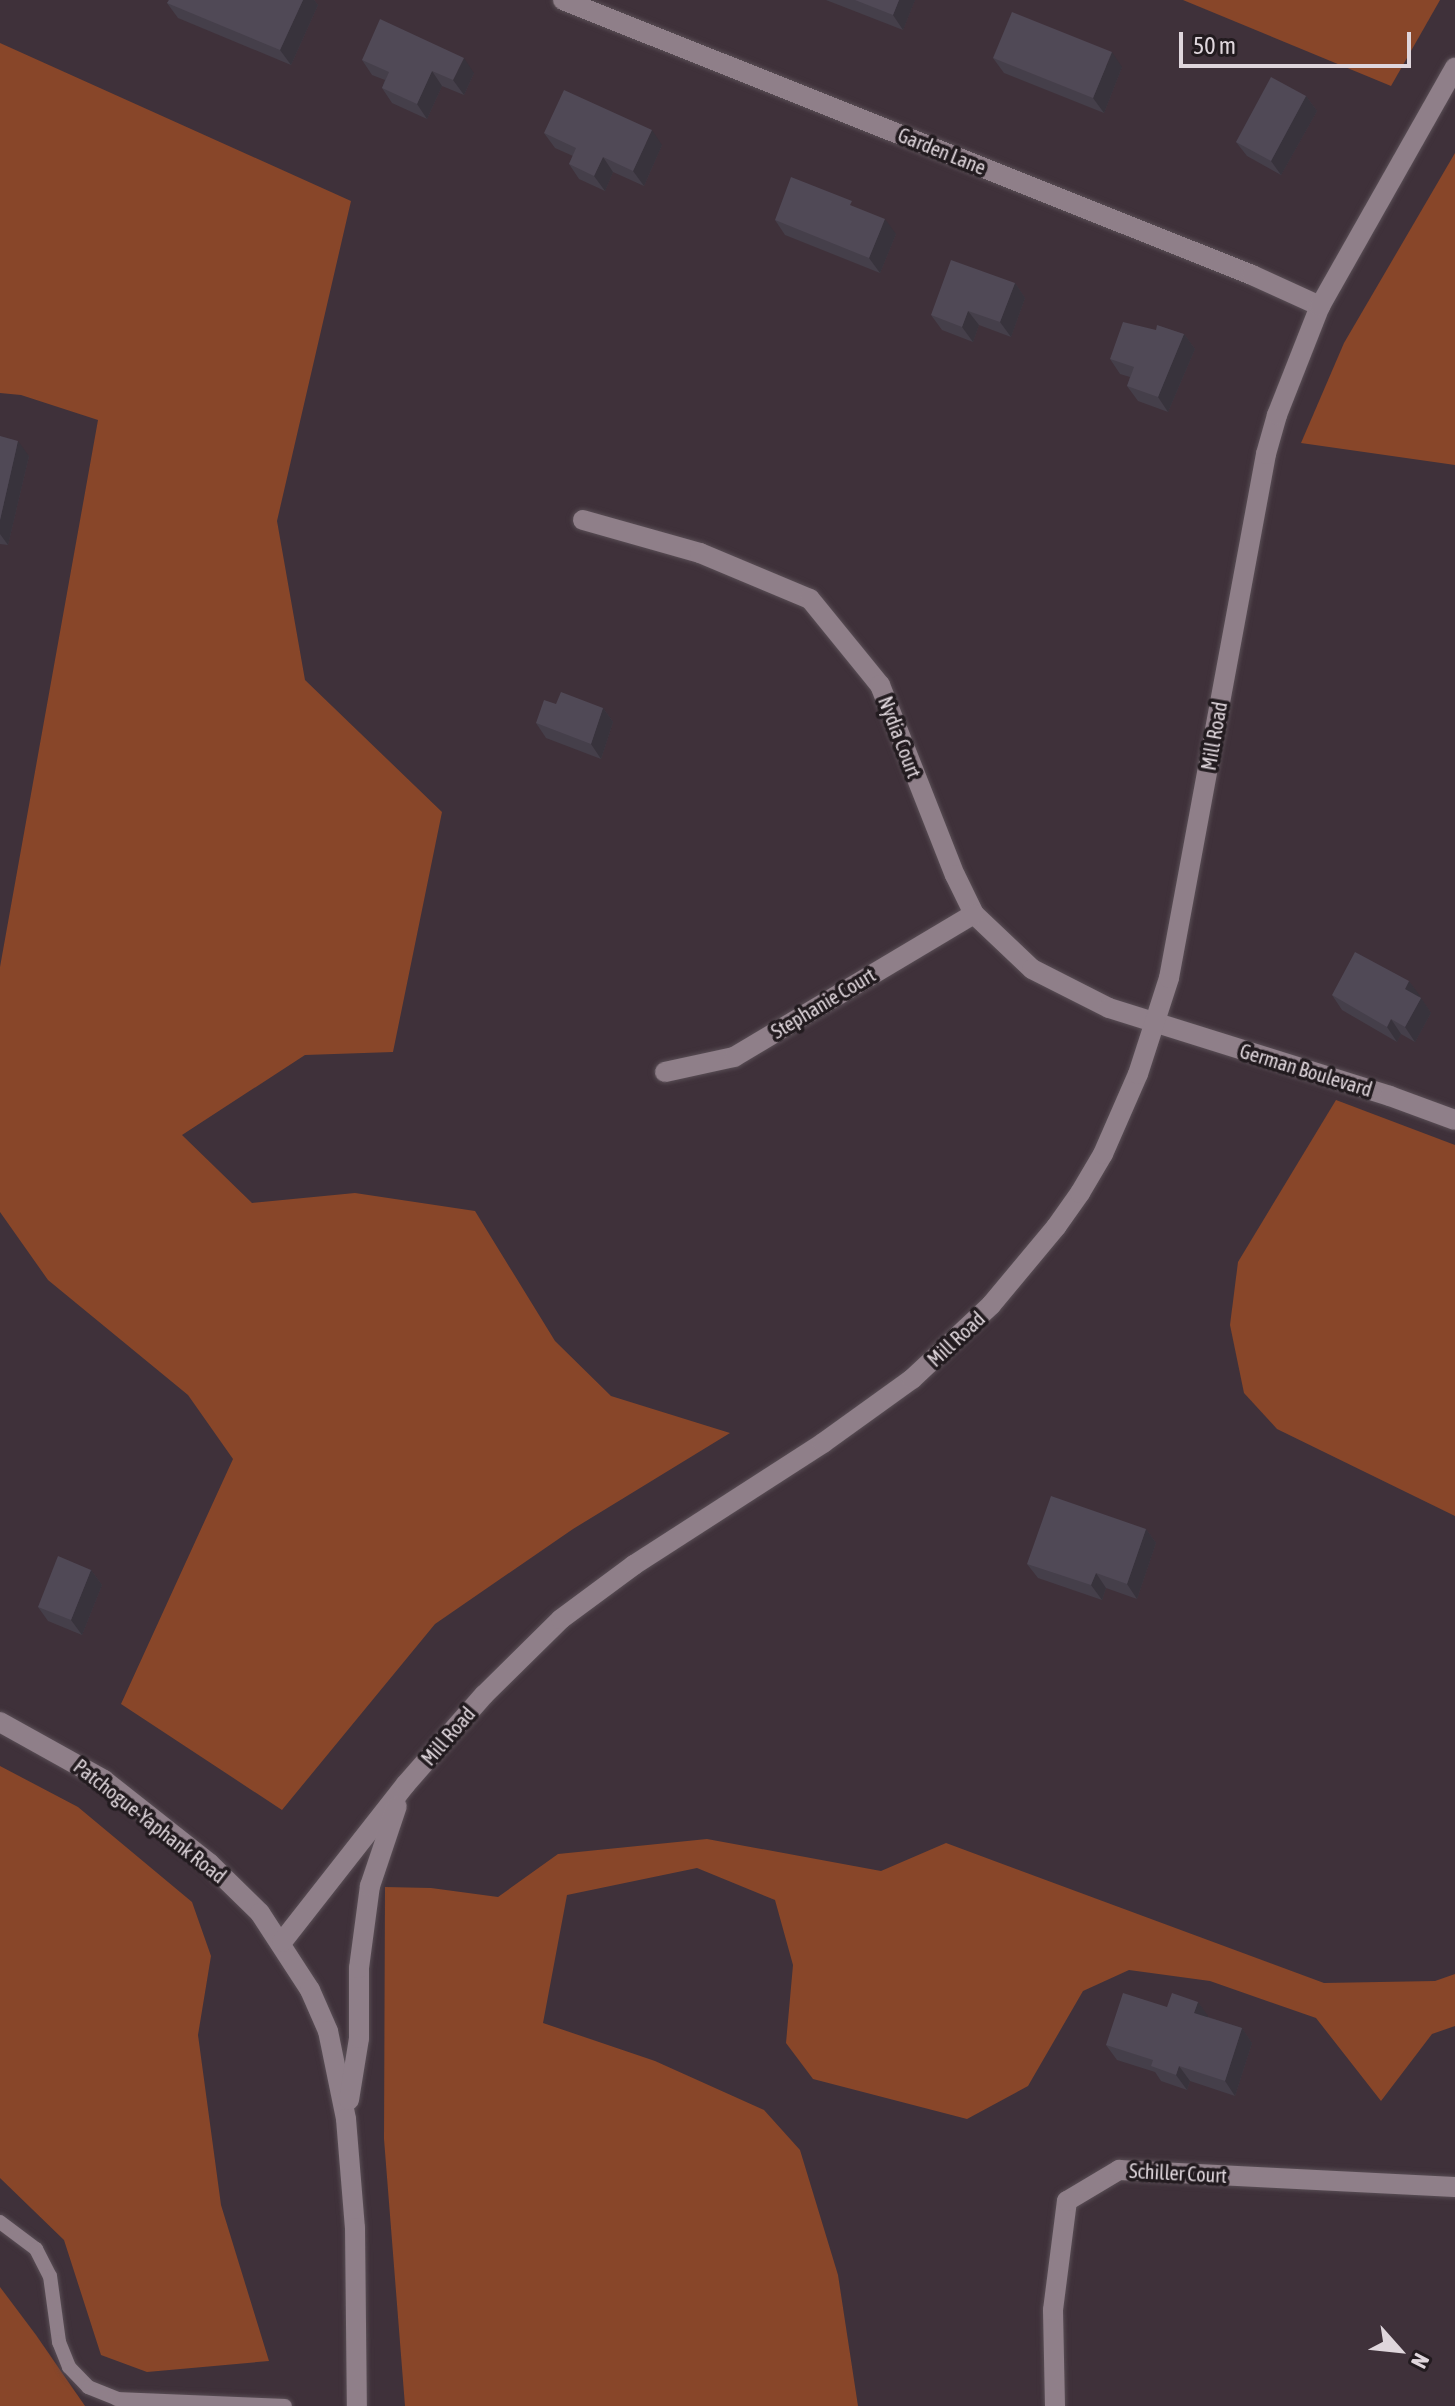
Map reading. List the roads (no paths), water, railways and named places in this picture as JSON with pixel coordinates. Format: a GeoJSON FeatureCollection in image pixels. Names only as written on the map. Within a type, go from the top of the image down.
{"type":"FeatureCollection","features":[{"type":"Feature","properties":{"kind":"main road","name":"Garden Lane"},"geometry":{"type":"LineString","coordinates":[[563,0],[1252,275],[1320,306]]}},
{"type":"Feature","properties":{"kind":"main road","name":"Mill Road"},"geometry":{"type":"LineString","coordinates":[[282,1942],[406,1784],[484,1695],[561,1619],[634,1565],[866,1414],[953,1343],[991,1305],[1080,1193],[1121,1114],[1156,1025],[1169,978],[1266,454],[1277,415],[1320,306],[1455,67]]}},
{"type":"Feature","properties":{"kind":"main road","name":"Nydia Court"},"geometry":{"type":"LineString","coordinates":[[583,520],[700,553],[810,599],[880,685],[955,875],[974,914],[1013,953],[1056,984],[1156,1025]]}},
{"type":"Feature","properties":{"kind":"main road","name":"Stephanie Court"},"geometry":{"type":"LineString","coordinates":[[665,1072],[734,1057],[974,914]]}},
{"type":"Feature","properties":{"kind":"main road","name":"German Boulevard"},"geometry":{"type":"LineString","coordinates":[[1156,1025],[1390,1096],[1455,1120]]}},
{"type":"Feature","properties":{"kind":"main road","name":"Patchogue-Yaphank Road"},"geometry":{"type":"LineString","coordinates":[[0,1722],[67,1757],[117,1790],[240,1890],[282,1942]]}},
{"type":"Feature","properties":{"kind":"main road"},"geometry":{"type":"LineString","coordinates":[[346,2119],[359,2038],[359,1968],[370,1886],[406,1784]]}},
{"type":"Feature","properties":{"kind":"main road"},"geometry":{"type":"LineString","coordinates":[[282,1942],[328,2031],[346,2119],[355,2228],[357,2406]]}},
{"type":"Feature","properties":{"kind":"main road","name":"Schiller Court"},"geometry":{"type":"LineString","coordinates":[[1055,2406],[1053,2310],[1067,2201],[1119,2170],[1455,2187]]}},
{"type":"Feature","properties":{"kind":"lane"},"geometry":{"type":"LineString","coordinates":[[0,2222],[36,2249],[50,2276],[59,2342],[69,2367],[88,2387],[117,2399],[285,2406]]}}]}
